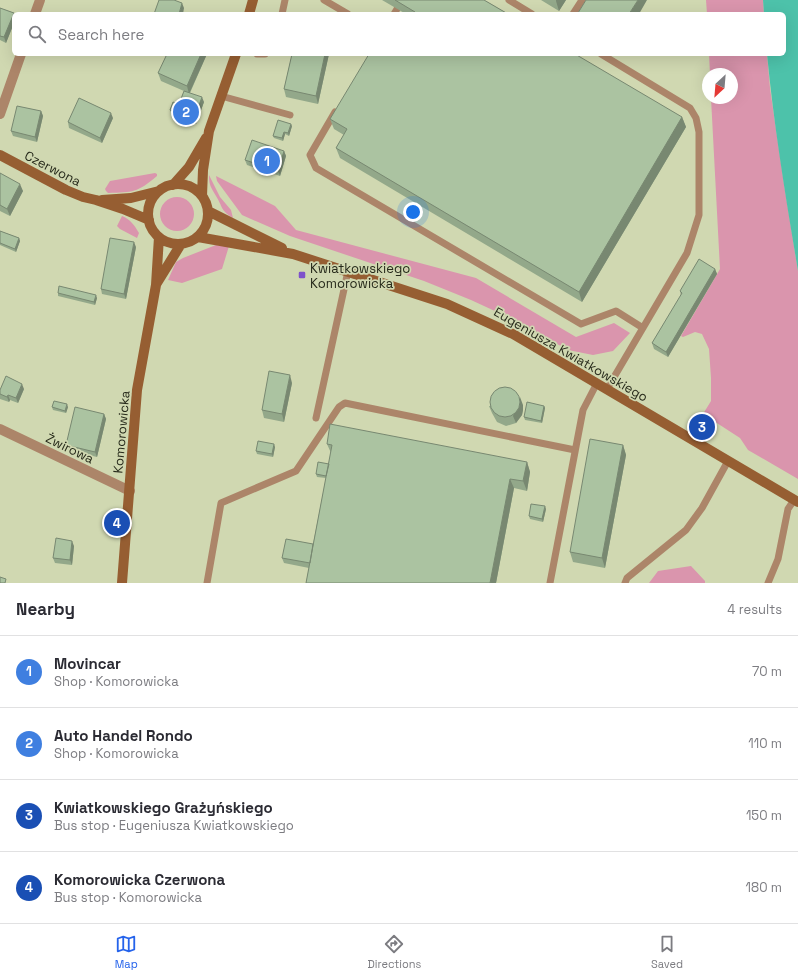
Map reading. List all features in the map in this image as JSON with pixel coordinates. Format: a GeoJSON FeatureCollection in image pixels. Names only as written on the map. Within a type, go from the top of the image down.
{"type":"FeatureCollection","features":[{"type":"Feature","properties":{"kind":"street"},"geometry":{"type":"LineString","coordinates":[[36,12],[40,0]]}},
{"type":"Feature","properties":{"kind":"street"},"geometry":{"type":"LineString","coordinates":[[250,12],[253,0]]}},
{"type":"Feature","properties":{"kind":"street"},"geometry":{"type":"LineString","coordinates":[[0,114],[20,56]]}},
{"type":"Feature","properties":{"kind":"street"},"geometry":{"type":"LineString","coordinates":[[202,196],[203,170],[210,131],[235,56]]}},
{"type":"Feature","properties":{"kind":"street"},"geometry":{"type":"LineString","coordinates":[[173,185],[189,167],[210,131]]}},
{"type":"Feature","properties":{"kind":"street","name":"Czerwona"},"geometry":{"type":"LineString","coordinates":[[0,156],[66,190],[83,197],[124,209],[149,220]]}},
{"type":"Feature","properties":{"kind":"street"},"geometry":{"type":"LineString","coordinates":[[181,184],[196,190],[206,203],[208,211],[204,229],[190,242],[182,244],[169,243],[159,237],[152,229],[149,220],[148,212],[154,197],[159,191],[173,185],[181,184]]}},
{"type":"Feature","properties":{"kind":"street","name":"Czerwona"},"geometry":{"type":"LineString","coordinates":[[96,200],[131,198],[159,191]]}},
{"type":"Feature","properties":{"kind":"street","name":"Eugeniusza Kwiatkowskiego"},"geometry":{"type":"LineString","coordinates":[[208,211],[293,254]]}},
{"type":"Feature","properties":{"kind":"street","name":"Eugeniusza Kwiatkowskiego"},"geometry":{"type":"LineString","coordinates":[[198,236],[293,254],[447,304],[481,319],[513,334],[796,501]]}},
{"type":"Feature","properties":{"kind":"street","name":"Komorowicka"},"geometry":{"type":"LineString","coordinates":[[122,583],[138,390],[156,285],[159,237]]}},
{"type":"Feature","properties":{"kind":"street","name":"Komorowicka"},"geometry":{"type":"LineString","coordinates":[[156,285],[182,244]]}},
{"type":"Feature","properties":{"kind":"street","name":"Żwirowa"},"geometry":{"type":"LineString","coordinates":[[0,429],[130,491]]}},
{"type":"Feature","properties":{"kind":"lane"},"geometry":{"type":"LineString","coordinates":[[282,12],[285,0]]}},
{"type":"Feature","properties":{"kind":"lane"},"geometry":{"type":"LineString","coordinates":[[324,0],[345,12]]}},
{"type":"Feature","properties":{"kind":"lane"},"geometry":{"type":"LineString","coordinates":[[509,0],[529,12]]}},
{"type":"Feature","properties":{"kind":"lane"},"geometry":{"type":"LineString","coordinates":[[574,12],[582,0]]}},
{"type":"Feature","properties":{"kind":"lane"},"geometry":{"type":"LineString","coordinates":[[604,56],[690,108],[696,118],[699,132],[699,215],[687,254],[607,389]]}},
{"type":"Feature","properties":{"kind":"lane"},"geometry":{"type":"LineString","coordinates":[[221,96],[290,115]]}},
{"type":"Feature","properties":{"kind":"lane"},"geometry":{"type":"LineString","coordinates":[[338,108],[310,155],[316,168],[581,324],[616,311],[643,328]]}},
{"type":"Feature","properties":{"kind":"lane"},"geometry":{"type":"LineString","coordinates":[[316,418],[348,271]]}},
{"type":"Feature","properties":{"kind":"lane"},"geometry":{"type":"LineString","coordinates":[[550,583],[583,410],[597,383]]}},
{"type":"Feature","properties":{"kind":"lane"},"geometry":{"type":"LineString","coordinates":[[207,583],[221,503],[296,471],[339,407],[345,403],[575,450]]}},
{"type":"Feature","properties":{"kind":"lane"},"geometry":{"type":"LineString","coordinates":[[625,583],[627,578],[686,530],[702,508],[728,461]]}},
{"type":"Feature","properties":{"kind":"lane"},"geometry":{"type":"LineString","coordinates":[[768,583],[778,559],[788,509],[796,501]]}},
{"type":"Feature","properties":{"kind":"shaded area"},"geometry":{"type":"Polygon","coordinates":[[[706,0],[763,0],[764,12],[707,12],[706,0]]]}},
{"type":"Feature","properties":{"kind":"shaded area"},"geometry":{"type":"Polygon","coordinates":[[[709,56],[767,56],[770,88],[798,271],[798,479],[748,450],[740,438],[703,414],[711,401],[709,349],[702,334],[695,332],[683,337],[681,336],[720,269],[711,104],[738,104],[738,68],[710,68],[709,56]]]}},
{"type":"Feature","properties":{"kind":"shaded area"},"geometry":{"type":"Polygon","coordinates":[[[155,173],[157,176],[139,189],[129,192],[108,193],[105,189],[110,181],[155,173]]]}},
{"type":"Feature","properties":{"kind":"shaded area"},"geometry":{"type":"Polygon","coordinates":[[[209,175],[220,197],[231,210],[233,218],[222,208],[209,182],[209,175]]]}},
{"type":"Feature","properties":{"kind":"shaded area"},"geometry":{"type":"Polygon","coordinates":[[[216,176],[275,206],[296,230],[476,278],[576,337],[614,323],[630,333],[613,351],[593,355],[568,350],[510,318],[471,300],[424,281],[290,236],[242,215],[217,181],[216,176]]]}},
{"type":"Feature","properties":{"kind":"shaded area"},"geometry":{"type":"Polygon","coordinates":[[[174,197],[180,197],[184,198],[191,204],[194,214],[193,221],[187,228],[180,231],[174,231],[170,230],[163,224],[160,217],[160,211],[161,207],[167,200],[174,197]]]}},
{"type":"Feature","properties":{"kind":"shaded area"},"geometry":{"type":"Polygon","coordinates":[[[122,216],[130,221],[136,228],[139,233],[137,238],[117,226],[122,216]]]}},
{"type":"Feature","properties":{"kind":"shaded area"},"geometry":{"type":"Polygon","coordinates":[[[216,245],[229,246],[222,269],[182,283],[168,280],[176,262],[216,245]]]}},
{"type":"Feature","properties":{"kind":"shaded area"},"geometry":{"type":"Polygon","coordinates":[[[691,566],[705,581],[705,583],[649,583],[658,571],[691,566]]]}},
{"type":"Feature","properties":{"kind":"water"},"geometry":{"type":"Polygon","coordinates":[[[763,0],[798,0],[798,271],[777,136],[767,56],[786,56],[786,12],[764,12],[763,0]]]}},
{"type":"Feature","properties":{"kind":"building"},"geometry":{"type":"Polygon","coordinates":[[[159,0],[174,0],[182,3],[180,12],[155,12],[159,0]]]}},
{"type":"Feature","properties":{"kind":"building"},"geometry":{"type":"Polygon","coordinates":[[[395,0],[484,0],[505,12],[415,12],[395,0]]]}},
{"type":"Feature","properties":{"kind":"building"},"geometry":{"type":"Polygon","coordinates":[[[586,0],[638,0],[630,12],[579,12],[586,0]]]}},
{"type":"Feature","properties":{"kind":"building"},"geometry":{"type":"Polygon","coordinates":[[[0,8],[12,12],[12,18],[4,37],[0,36],[0,8]]]}},
{"type":"Feature","properties":{"kind":"building"},"geometry":{"type":"Polygon","coordinates":[[[166,56],[200,56],[187,86],[158,73],[166,56]]]}},
{"type":"Feature","properties":{"kind":"building"},"geometry":{"type":"Polygon","coordinates":[[[292,56],[325,56],[316,96],[284,89],[292,56]]]}},
{"type":"Feature","properties":{"kind":"building"},"geometry":{"type":"Polygon","coordinates":[[[368,56],[578,56],[682,117],[579,292],[336,148],[347,129],[330,119],[368,56]]]}},
{"type":"Feature","properties":{"kind":"building"},"geometry":{"type":"Polygon","coordinates":[[[184,91],[202,97],[194,119],[170,110],[173,102],[179,104],[184,91]]]}},
{"type":"Feature","properties":{"kind":"building"},"geometry":{"type":"Polygon","coordinates":[[[79,98],[111,113],[100,138],[68,122],[79,98]]]}},
{"type":"Feature","properties":{"kind":"building"},"geometry":{"type":"Polygon","coordinates":[[[17,106],[41,111],[35,137],[11,131],[17,106]]]}},
{"type":"Feature","properties":{"kind":"building"},"geometry":{"type":"Polygon","coordinates":[[[278,120],[291,124],[288,133],[284,132],[282,138],[273,136],[278,120]]]}},
{"type":"Feature","properties":{"kind":"building"},"geometry":{"type":"Polygon","coordinates":[[[252,140],[284,151],[278,171],[245,160],[252,140]]]}},
{"type":"Feature","properties":{"kind":"building"},"geometry":{"type":"Polygon","coordinates":[[[0,173],[20,184],[7,209],[0,205],[0,173]]]}},
{"type":"Feature","properties":{"kind":"building"},"geometry":{"type":"Polygon","coordinates":[[[0,231],[19,238],[15,249],[0,243],[0,231]]]}},
{"type":"Feature","properties":{"kind":"building"},"geometry":{"type":"Polygon","coordinates":[[[110,238],[134,242],[124,294],[101,289],[110,238]]]}},
{"type":"Feature","properties":{"kind":"building"},"geometry":{"type":"Polygon","coordinates":[[[699,259],[715,269],[666,352],[652,343],[682,293],[680,291],[699,259]]]}},
{"type":"Feature","properties":{"kind":"building"},"geometry":{"type":"Polygon","coordinates":[[[59,286],[96,295],[94,302],[58,293],[59,286]]]}},
{"type":"Feature","properties":{"kind":"building"},"geometry":{"type":"Polygon","coordinates":[[[269,371],[290,375],[282,414],[262,410],[269,371]]]}},
{"type":"Feature","properties":{"kind":"building"},"geometry":{"type":"Polygon","coordinates":[[[6,376],[22,384],[16,398],[8,395],[7,397],[0,394],[0,390],[6,376]]]}},
{"type":"Feature","properties":{"kind":"building"},"geometry":{"type":"Polygon","coordinates":[[[505,387],[516,391],[520,402],[516,413],[505,417],[494,413],[490,402],[494,391],[505,387]]]}},
{"type":"Feature","properties":{"kind":"building"},"geometry":{"type":"Polygon","coordinates":[[[54,401],[67,404],[65,411],[52,407],[54,401]]]}},
{"type":"Feature","properties":{"kind":"building"},"geometry":{"type":"Polygon","coordinates":[[[527,402],[544,406],[541,421],[524,417],[527,402]]]}},
{"type":"Feature","properties":{"kind":"building"},"geometry":{"type":"Polygon","coordinates":[[[75,407],[104,414],[95,452],[66,445],[75,407]]]}},
{"type":"Feature","properties":{"kind":"building"},"geometry":{"type":"Polygon","coordinates":[[[330,424],[527,462],[523,481],[510,479],[490,583],[306,583],[332,445],[327,444],[330,424]]]}},
{"type":"Feature","properties":{"kind":"building"},"geometry":{"type":"Polygon","coordinates":[[[590,439],[623,445],[602,558],[570,552],[590,439]]]}},
{"type":"Feature","properties":{"kind":"building"},"geometry":{"type":"Polygon","coordinates":[[[258,441],[274,444],[272,454],[256,451],[258,441]]]}},
{"type":"Feature","properties":{"kind":"building"},"geometry":{"type":"Polygon","coordinates":[[[318,462],[329,464],[326,476],[316,474],[318,462]]]}},
{"type":"Feature","properties":{"kind":"building"},"geometry":{"type":"Polygon","coordinates":[[[531,504],[545,506],[542,519],[529,516],[531,504]]]}},
{"type":"Feature","properties":{"kind":"building"},"geometry":{"type":"Polygon","coordinates":[[[56,538],[72,541],[70,560],[53,558],[56,538]]]}},
{"type":"Feature","properties":{"kind":"building"},"geometry":{"type":"Polygon","coordinates":[[[286,539],[313,544],[310,563],[282,558],[286,539]]]}},
{"type":"Feature","properties":{"kind":"building"},"geometry":{"type":"Polygon","coordinates":[[[0,577],[6,579],[5,583],[0,583],[0,577]]]}},
{"type":"Feature","properties":{"kind":"place","name":"Auto Handel Rondo"},"geometry":{"type":"Point","coordinates":[186,112]}},
{"type":"Feature","properties":{"kind":"place","name":"Movincar"},"geometry":{"type":"Point","coordinates":[267,161]}},
{"type":"Feature","properties":{"kind":"place","name":"Kwiatkowskiego Komorowicka"},"geometry":{"type":"Point","coordinates":[302,275]}},
{"type":"Feature","properties":{"kind":"place","name":"Kwiatkowskiego Grażyńskiego"},"geometry":{"type":"Point","coordinates":[702,427]}},
{"type":"Feature","properties":{"kind":"place","name":"Komorowicka Czerwona"},"geometry":{"type":"Point","coordinates":[117,523]}}]}
